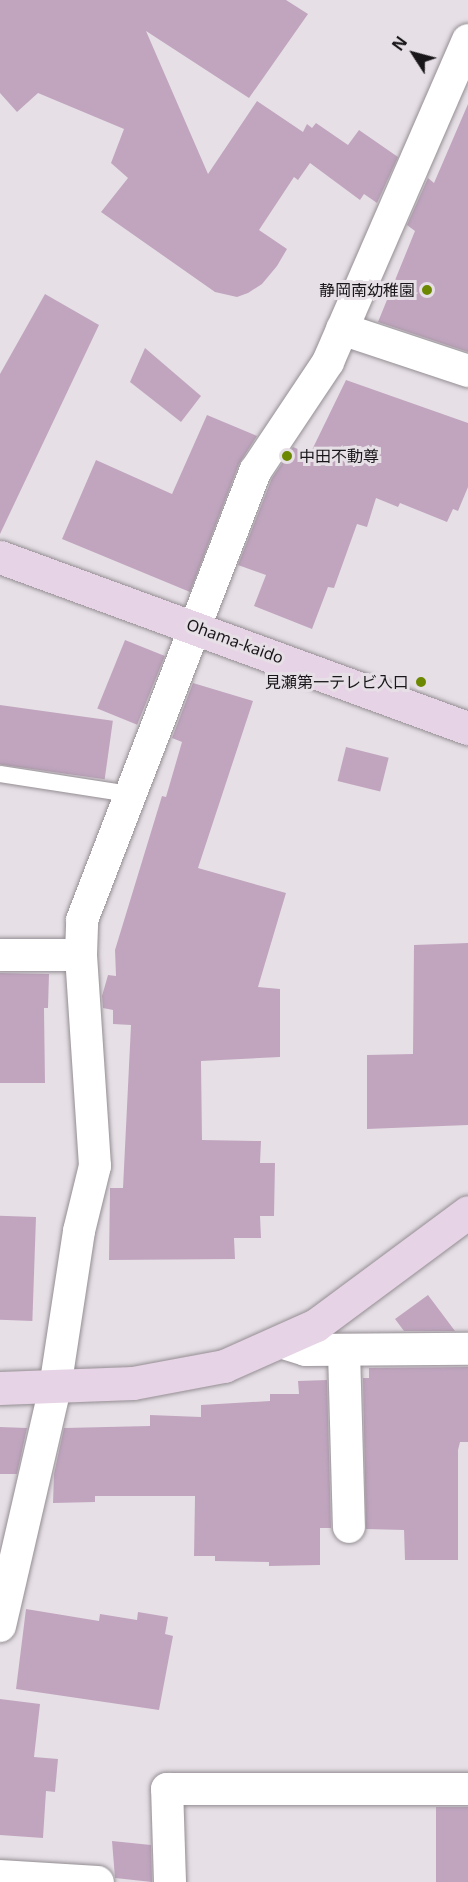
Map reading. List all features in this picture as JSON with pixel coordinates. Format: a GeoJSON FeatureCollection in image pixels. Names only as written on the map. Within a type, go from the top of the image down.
{"type":"FeatureCollection","features":[{"type":"Feature","properties":{"kind":"street"},"geometry":{"type":"LineString","coordinates":[[0,1626],[55,1388],[79,1232],[95,1166],[81,955],[82,920],[129,794],[198,627],[256,470],[328,362],[468,40]]}},
{"type":"Feature","properties":{"kind":"street"},"geometry":{"type":"LineString","coordinates":[[342,329],[468,371]]}},
{"type":"Feature","properties":{"kind":"street","name":"Ohama-kaido"},"geometry":{"type":"LineString","coordinates":[[0,556],[468,728]]}},
{"type":"Feature","properties":{"kind":"street"},"geometry":{"type":"LineString","coordinates":[[0,955],[81,955]]}},
{"type":"Feature","properties":{"kind":"street"},"geometry":{"type":"LineString","coordinates":[[0,1388],[55,1388],[179,1377],[224,1366],[316,1325],[357,1297],[468,1212]]}},
{"type":"Feature","properties":{"kind":"street"},"geometry":{"type":"LineString","coordinates":[[280,1342],[306,1350],[468,1349]]}},
{"type":"Feature","properties":{"kind":"street"},"geometry":{"type":"LineString","coordinates":[[344,1351],[349,1527]]}},
{"type":"Feature","properties":{"kind":"street"},"geometry":{"type":"LineString","coordinates":[[170,1882],[167,1790],[468,1789]]}},
{"type":"Feature","properties":{"kind":"street"},"geometry":{"type":"LineString","coordinates":[[0,1876],[98,1882]]}},
{"type":"Feature","properties":{"kind":"lane"},"geometry":{"type":"LineString","coordinates":[[0,774],[129,794]]}},
{"type":"Feature","properties":{"kind":"building"},"geometry":{"type":"Polygon","coordinates":[[[0,0],[286,0],[308,14],[249,98],[146,31],[208,174],[257,101],[303,132],[307,124],[312,128],[316,123],[348,145],[359,130],[398,157],[377,203],[364,194],[360,200],[310,163],[298,180],[294,177],[259,230],[287,249],[277,266],[262,284],[248,293],[237,297],[215,292],[101,212],[128,178],[111,163],[124,129],[38,93],[17,112],[0,93],[0,0]]]}},
{"type":"Feature","properties":{"kind":"building"},"geometry":{"type":"Polygon","coordinates":[[[468,104],[468,352],[378,322],[415,231],[407,225],[428,178],[434,183],[468,104]]]}},
{"type":"Feature","properties":{"kind":"building"},"geometry":{"type":"Polygon","coordinates":[[[45,294],[99,325],[0,534],[0,374],[45,294]]]}},
{"type":"Feature","properties":{"kind":"building"},"geometry":{"type":"Polygon","coordinates":[[[145,348],[201,396],[181,422],[130,382],[145,348]]]}},
{"type":"Feature","properties":{"kind":"building"},"geometry":{"type":"Polygon","coordinates":[[[346,380],[468,423],[468,487],[458,511],[453,509],[447,522],[400,503],[398,507],[376,498],[367,527],[357,524],[334,588],[328,587],[312,629],[254,606],[266,575],[238,565],[272,478],[293,447],[310,454],[346,380]]]}},
{"type":"Feature","properties":{"kind":"building"},"geometry":{"type":"Polygon","coordinates":[[[207,415],[257,436],[239,464],[190,592],[62,539],[96,460],[172,494],[207,415]]]}},
{"type":"Feature","properties":{"kind":"building"},"geometry":{"type":"Polygon","coordinates":[[[125,640],[165,656],[137,725],[97,709],[125,640]]]}},
{"type":"Feature","properties":{"kind":"building"},"geometry":{"type":"Polygon","coordinates":[[[193,683],[253,701],[198,868],[286,893],[258,987],[280,989],[280,1057],[201,1061],[202,1140],[261,1141],[260,1163],[275,1163],[274,1216],[260,1216],[261,1238],[234,1238],[235,1259],[109,1260],[110,1188],[123,1188],[131,1025],[113,1024],[113,1010],[103,1008],[102,996],[108,975],[116,976],[115,950],[162,796],[166,797],[182,742],[172,738],[193,683]]]}},
{"type":"Feature","properties":{"kind":"building"},"geometry":{"type":"Polygon","coordinates":[[[0,705],[113,721],[105,779],[0,765],[0,705]]]}},
{"type":"Feature","properties":{"kind":"building"},"geometry":{"type":"Polygon","coordinates":[[[346,747],[389,758],[380,792],[338,781],[346,747]]]}},
{"type":"Feature","properties":{"kind":"building"},"geometry":{"type":"Polygon","coordinates":[[[468,943],[468,1125],[367,1129],[367,1055],[413,1054],[414,945],[468,943]]]}},
{"type":"Feature","properties":{"kind":"building"},"geometry":{"type":"Polygon","coordinates":[[[0,973],[49,974],[48,1008],[44,1008],[45,1083],[0,1083],[0,973]]]}},
{"type":"Feature","properties":{"kind":"building"},"geometry":{"type":"Polygon","coordinates":[[[0,1216],[36,1217],[32,1321],[0,1320],[0,1216]]]}},
{"type":"Feature","properties":{"kind":"building"},"geometry":{"type":"Polygon","coordinates":[[[428,1295],[455,1331],[404,1331],[395,1319],[428,1295]]]}},
{"type":"Feature","properties":{"kind":"building"},"geometry":{"type":"Polygon","coordinates":[[[468,1367],[468,1442],[460,1442],[458,1450],[458,1560],[405,1560],[404,1530],[366,1529],[363,1378],[369,1378],[369,1368],[468,1367]]]}},
{"type":"Feature","properties":{"kind":"building"},"geometry":{"type":"Polygon","coordinates":[[[327,1380],[331,1528],[320,1528],[320,1565],[269,1566],[269,1562],[215,1561],[215,1556],[194,1556],[195,1496],[95,1496],[95,1502],[53,1503],[54,1474],[64,1428],[150,1426],[150,1415],[201,1417],[201,1405],[270,1401],[270,1394],[299,1394],[298,1381],[327,1380]]]}},
{"type":"Feature","properties":{"kind":"building"},"geometry":{"type":"Polygon","coordinates":[[[0,1427],[27,1428],[17,1474],[0,1474],[0,1427]]]}},
{"type":"Feature","properties":{"kind":"building"},"geometry":{"type":"Polygon","coordinates":[[[26,1609],[99,1621],[100,1614],[137,1620],[138,1612],[168,1617],[165,1634],[173,1636],[159,1710],[16,1689],[26,1609]]]}},
{"type":"Feature","properties":{"kind":"building"},"geometry":{"type":"Polygon","coordinates":[[[0,1699],[40,1704],[34,1757],[58,1759],[55,1792],[46,1791],[43,1838],[0,1835],[0,1699]]]}},
{"type":"Feature","properties":{"kind":"building"},"geometry":{"type":"Polygon","coordinates":[[[436,1807],[468,1807],[468,1882],[436,1882],[436,1807]]]}},
{"type":"Feature","properties":{"kind":"building"},"geometry":{"type":"Polygon","coordinates":[[[112,1841],[151,1845],[152,1882],[115,1878],[112,1841]]]}},
{"type":"Feature","properties":{"kind":"place","name":"静岡南幼稚園"},"geometry":{"type":"Point","coordinates":[427,290]}},
{"type":"Feature","properties":{"kind":"place","name":"中田不動尊"},"geometry":{"type":"Point","coordinates":[287,456]}},
{"type":"Feature","properties":{"kind":"place","name":"見瀬第一テレビ入口"},"geometry":{"type":"Point","coordinates":[421,682]}}]}
